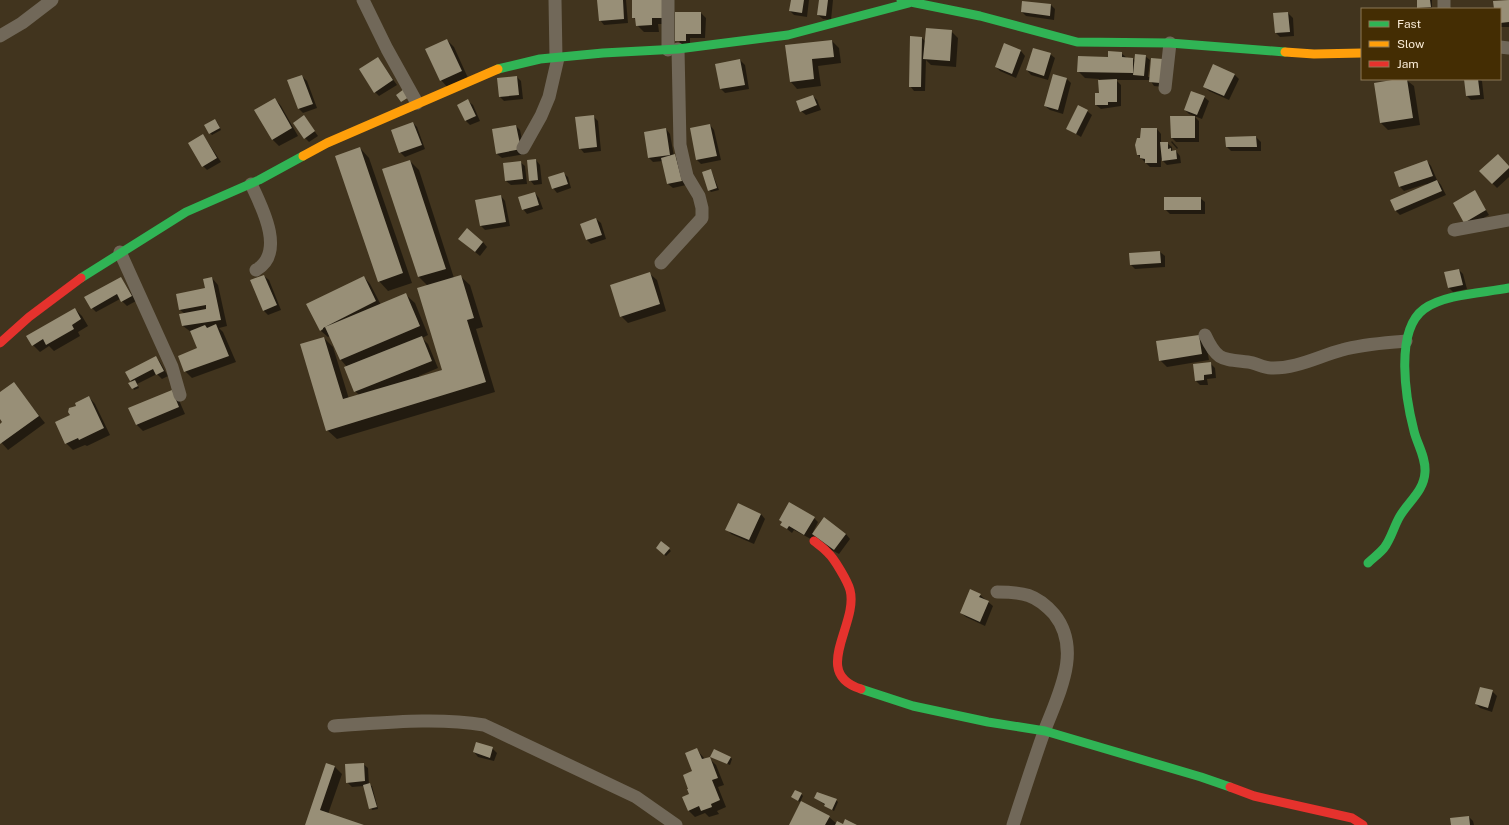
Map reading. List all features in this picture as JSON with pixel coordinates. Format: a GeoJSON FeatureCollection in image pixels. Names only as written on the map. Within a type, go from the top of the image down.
{"type":"FeatureCollection","features":[{"type":"Feature","properties":{"kind":"street"},"geometry":{"type":"LineString","coordinates":[[363,0],[387,49],[417,103]]}},
{"type":"Feature","properties":{"kind":"street"},"geometry":{"type":"LineString","coordinates":[[522,148],[541,116],[546,103],[557,58],[555,0]]}},
{"type":"Feature","properties":{"kind":"street"},"geometry":{"type":"LineString","coordinates":[[661,263],[702,218],[702,208],[699,196],[687,176],[680,146],[668,0]]}},
{"type":"Feature","properties":{"kind":"street"},"geometry":{"type":"LineString","coordinates":[[0,36],[22,23],[50,1]]}},
{"type":"Feature","properties":{"kind":"street"},"geometry":{"type":"LineString","coordinates":[[0,343],[29,317],[73,284],[120,252],[186,212],[251,184],[327,143],[417,103],[497,70],[540,60],[603,53],[673,49],[788,35],[905,2],[947,8],[1077,42],[1170,43],[1314,54],[1361,53]]}},
{"type":"Feature","properties":{"kind":"street"},"geometry":{"type":"LineString","coordinates":[[1165,88],[1170,43]]}},
{"type":"Feature","properties":{"kind":"street"},"geometry":{"type":"LineString","coordinates":[[251,184],[262,207],[270,241],[269,256],[263,266],[256,270]]}},
{"type":"Feature","properties":{"kind":"street"},"geometry":{"type":"LineString","coordinates":[[1454,230],[1509,220]]}},
{"type":"Feature","properties":{"kind":"street"},"geometry":{"type":"LineString","coordinates":[[120,252],[169,360],[180,395]]}},
{"type":"Feature","properties":{"kind":"street"},"geometry":{"type":"LineString","coordinates":[[1368,563],[1384,548],[1401,515],[1421,490],[1425,470],[1414,431],[1405,371],[1408,329],[1422,310],[1458,298],[1509,288]]}},
{"type":"Feature","properties":{"kind":"street"},"geometry":{"type":"LineString","coordinates":[[1205,335],[1211,348],[1220,358],[1270,368],[1295,366],[1343,349],[1373,343],[1406,341]]}},
{"type":"Feature","properties":{"kind":"street"},"geometry":{"type":"LineString","coordinates":[[814,541],[829,553],[850,590],[851,604],[848,625],[837,658],[836,666],[841,678],[856,688],[913,706],[988,722],[1045,731],[1201,777],[1254,796],[1352,818],[1363,825]]}},
{"type":"Feature","properties":{"kind":"street"},"geometry":{"type":"LineString","coordinates":[[997,592],[1022,592],[1043,602],[1060,622],[1069,646],[1064,679],[1013,825]]}},
{"type":"Feature","properties":{"kind":"street"},"geometry":{"type":"LineString","coordinates":[[334,726],[436,722],[468,722],[484,725],[636,797],[676,825]]}},
{"type":"Feature","properties":{"kind":"building"},"geometry":{"type":"Polygon","coordinates":[[[597,0],[623,0],[624,19],[599,21],[597,0]]]}},
{"type":"Feature","properties":{"kind":"building"},"geometry":{"type":"Polygon","coordinates":[[[632,0],[665,0],[665,18],[652,18],[652,25],[636,26],[635,18],[632,18],[632,0]]]}},
{"type":"Feature","properties":{"kind":"building"},"geometry":{"type":"Polygon","coordinates":[[[791,0],[804,0],[802,13],[789,11],[791,0]]]}},
{"type":"Feature","properties":{"kind":"building"},"geometry":{"type":"Polygon","coordinates":[[[819,0],[828,0],[826,16],[817,15],[819,0]]]}},
{"type":"Feature","properties":{"kind":"building"},"geometry":{"type":"Polygon","coordinates":[[[1417,0],[1430,0],[1431,7],[1417,8],[1417,0]]]}},
{"type":"Feature","properties":{"kind":"building"},"geometry":{"type":"Polygon","coordinates":[[[1509,0],[1509,22],[1501,23],[1501,8],[1494,8],[1493,1],[1509,0]]]}},
{"type":"Feature","properties":{"kind":"building"},"geometry":{"type":"Polygon","coordinates":[[[1022,1],[1051,4],[1050,16],[1021,12],[1022,1]]]}},
{"type":"Feature","properties":{"kind":"building"},"geometry":{"type":"Polygon","coordinates":[[[675,12],[701,12],[701,34],[686,34],[686,41],[675,41],[675,12]]]}},
{"type":"Feature","properties":{"kind":"building"},"geometry":{"type":"Polygon","coordinates":[[[1288,12],[1290,32],[1275,33],[1273,13],[1288,12]]]}},
{"type":"Feature","properties":{"kind":"building"},"geometry":{"type":"Polygon","coordinates":[[[926,28],[952,30],[950,61],[923,59],[926,28]]]}},
{"type":"Feature","properties":{"kind":"building"},"geometry":{"type":"Polygon","coordinates":[[[910,36],[922,37],[921,87],[909,87],[910,36]]]}},
{"type":"Feature","properties":{"kind":"building"},"geometry":{"type":"Polygon","coordinates":[[[447,39],[462,71],[440,81],[425,49],[447,39]]]}},
{"type":"Feature","properties":{"kind":"building"},"geometry":{"type":"Polygon","coordinates":[[[832,40],[834,57],[812,59],[814,79],[790,82],[785,45],[832,40]]]}},
{"type":"Feature","properties":{"kind":"building"},"geometry":{"type":"Polygon","coordinates":[[[1004,43],[1021,50],[1012,74],[995,67],[1004,43]]]}},
{"type":"Feature","properties":{"kind":"building"},"geometry":{"type":"Polygon","coordinates":[[[1033,48],[1051,53],[1044,76],[1026,70],[1033,48]]]}},
{"type":"Feature","properties":{"kind":"building"},"geometry":{"type":"Polygon","coordinates":[[[1108,51],[1122,52],[1122,57],[1133,58],[1133,73],[1077,72],[1078,56],[1108,57],[1108,51]]]}},
{"type":"Feature","properties":{"kind":"building"},"geometry":{"type":"Polygon","coordinates":[[[1135,54],[1146,55],[1144,76],[1133,75],[1135,54]]]}},
{"type":"Feature","properties":{"kind":"building"},"geometry":{"type":"Polygon","coordinates":[[[378,57],[393,80],[374,93],[359,69],[378,57]]]}},
{"type":"Feature","properties":{"kind":"building"},"geometry":{"type":"Polygon","coordinates":[[[1151,58],[1163,59],[1160,83],[1149,82],[1151,58]]]}},
{"type":"Feature","properties":{"kind":"building"},"geometry":{"type":"Polygon","coordinates":[[[740,59],[745,85],[720,89],[715,64],[740,59]]]}},
{"type":"Feature","properties":{"kind":"building"},"geometry":{"type":"Polygon","coordinates":[[[1213,64],[1235,74],[1224,96],[1203,87],[1213,64]]]}},
{"type":"Feature","properties":{"kind":"building"},"geometry":{"type":"Polygon","coordinates":[[[1053,74],[1067,78],[1058,110],[1044,106],[1053,74]]]}},
{"type":"Feature","properties":{"kind":"building"},"geometry":{"type":"Polygon","coordinates":[[[302,75],[313,104],[298,109],[287,80],[302,75]]]}},
{"type":"Feature","properties":{"kind":"building"},"geometry":{"type":"Polygon","coordinates":[[[517,76],[519,95],[499,97],[497,78],[517,76]]]}},
{"type":"Feature","properties":{"kind":"building"},"geometry":{"type":"Polygon","coordinates":[[[1117,79],[1117,102],[1108,102],[1108,105],[1095,105],[1095,93],[1099,93],[1098,80],[1117,79]]]}},
{"type":"Feature","properties":{"kind":"building"},"geometry":{"type":"Polygon","coordinates":[[[1392,80],[1407,80],[1413,118],[1380,123],[1374,83],[1392,80]]]}},
{"type":"Feature","properties":{"kind":"building"},"geometry":{"type":"Polygon","coordinates":[[[1464,80],[1478,80],[1480,95],[1466,96],[1464,80]]]}},
{"type":"Feature","properties":{"kind":"building"},"geometry":{"type":"Polygon","coordinates":[[[404,89],[409,97],[401,102],[396,95],[404,89]]]}},
{"type":"Feature","properties":{"kind":"building"},"geometry":{"type":"Polygon","coordinates":[[[1191,91],[1205,96],[1197,115],[1184,110],[1191,91]]]}},
{"type":"Feature","properties":{"kind":"building"},"geometry":{"type":"Polygon","coordinates":[[[813,95],[817,105],[800,112],[796,101],[813,95]]]}},
{"type":"Feature","properties":{"kind":"building"},"geometry":{"type":"Polygon","coordinates":[[[275,98],[292,128],[272,140],[254,110],[275,98]]]}},
{"type":"Feature","properties":{"kind":"building"},"geometry":{"type":"Polygon","coordinates":[[[468,99],[476,116],[465,121],[457,105],[468,99]]]}},
{"type":"Feature","properties":{"kind":"building"},"geometry":{"type":"Polygon","coordinates":[[[1078,105],[1088,110],[1076,134],[1066,129],[1078,105]]]}},
{"type":"Feature","properties":{"kind":"building"},"geometry":{"type":"Polygon","coordinates":[[[304,115],[315,131],[304,139],[293,123],[304,115]]]}},
{"type":"Feature","properties":{"kind":"building"},"geometry":{"type":"Polygon","coordinates":[[[594,115],[597,147],[579,149],[575,117],[594,115]]]}},
{"type":"Feature","properties":{"kind":"building"},"geometry":{"type":"Polygon","coordinates":[[[1170,116],[1195,116],[1195,138],[1171,138],[1170,116]]]}},
{"type":"Feature","properties":{"kind":"building"},"geometry":{"type":"Polygon","coordinates":[[[215,119],[220,128],[209,134],[204,125],[215,119]]]}},
{"type":"Feature","properties":{"kind":"building"},"geometry":{"type":"Polygon","coordinates":[[[413,122],[422,145],[399,153],[391,130],[413,122]]]}},
{"type":"Feature","properties":{"kind":"building"},"geometry":{"type":"Polygon","coordinates":[[[710,124],[717,156],[696,160],[690,128],[710,124]]]}},
{"type":"Feature","properties":{"kind":"building"},"geometry":{"type":"Polygon","coordinates":[[[516,125],[521,149],[496,154],[492,129],[516,125]]]}},
{"type":"Feature","properties":{"kind":"building"},"geometry":{"type":"Polygon","coordinates":[[[666,128],[670,155],[648,158],[644,132],[666,128]]]}},
{"type":"Feature","properties":{"kind":"building"},"geometry":{"type":"Polygon","coordinates":[[[1141,128],[1157,128],[1157,163],[1145,163],[1145,159],[1140,158],[1140,155],[1137,155],[1135,145],[1137,138],[1140,138],[1141,128]]]}},
{"type":"Feature","properties":{"kind":"building"},"geometry":{"type":"Polygon","coordinates":[[[203,134],[217,158],[202,167],[188,143],[203,134]]]}},
{"type":"Feature","properties":{"kind":"building"},"geometry":{"type":"Polygon","coordinates":[[[1256,136],[1257,147],[1226,147],[1225,137],[1256,136]]]}},
{"type":"Feature","properties":{"kind":"building"},"geometry":{"type":"Polygon","coordinates":[[[1160,142],[1168,142],[1168,149],[1171,148],[1171,151],[1176,150],[1177,159],[1162,161],[1160,142]]]}},
{"type":"Feature","properties":{"kind":"building"},"geometry":{"type":"Polygon","coordinates":[[[360,147],[403,273],[378,282],[335,156],[360,147]]]}},
{"type":"Feature","properties":{"kind":"building"},"geometry":{"type":"Polygon","coordinates":[[[675,154],[682,181],[667,184],[661,158],[675,154]]]}},
{"type":"Feature","properties":{"kind":"building"},"geometry":{"type":"Polygon","coordinates":[[[1498,154],[1509,166],[1509,168],[1492,184],[1479,171],[1498,154]]]}},
{"type":"Feature","properties":{"kind":"building"},"geometry":{"type":"Polygon","coordinates":[[[536,159],[538,180],[529,181],[527,160],[536,159]]]}},
{"type":"Feature","properties":{"kind":"building"},"geometry":{"type":"Polygon","coordinates":[[[410,160],[446,269],[418,277],[382,169],[410,160]]]}},
{"type":"Feature","properties":{"kind":"building"},"geometry":{"type":"Polygon","coordinates":[[[1427,160],[1433,176],[1399,187],[1394,172],[1427,160]]]}},
{"type":"Feature","properties":{"kind":"building"},"geometry":{"type":"Polygon","coordinates":[[[521,161],[523,179],[505,181],[503,163],[521,161]]]}},
{"type":"Feature","properties":{"kind":"building"},"geometry":{"type":"Polygon","coordinates":[[[711,169],[717,188],[708,191],[702,172],[711,169]]]}},
{"type":"Feature","properties":{"kind":"building"},"geometry":{"type":"Polygon","coordinates":[[[564,172],[568,184],[552,189],[548,177],[564,172]]]}},
{"type":"Feature","properties":{"kind":"building"},"geometry":{"type":"Polygon","coordinates":[[[1437,180],[1442,191],[1395,211],[1390,200],[1437,180]]]}},
{"type":"Feature","properties":{"kind":"building"},"geometry":{"type":"Polygon","coordinates":[[[1475,190],[1486,210],[1464,223],[1453,203],[1475,190]]]}},
{"type":"Feature","properties":{"kind":"building"},"geometry":{"type":"Polygon","coordinates":[[[535,192],[539,205],[522,210],[518,197],[535,192]]]}},
{"type":"Feature","properties":{"kind":"building"},"geometry":{"type":"Polygon","coordinates":[[[501,195],[506,222],[480,226],[475,200],[501,195]]]}},
{"type":"Feature","properties":{"kind":"building"},"geometry":{"type":"Polygon","coordinates":[[[1164,197],[1201,197],[1201,210],[1164,210],[1164,197]]]}},
{"type":"Feature","properties":{"kind":"building"},"geometry":{"type":"Polygon","coordinates":[[[596,218],[602,235],[586,240],[580,224],[596,218]]]}},
{"type":"Feature","properties":{"kind":"building"},"geometry":{"type":"Polygon","coordinates":[[[467,228],[483,242],[475,252],[458,239],[467,228]]]}},
{"type":"Feature","properties":{"kind":"building"},"geometry":{"type":"Polygon","coordinates":[[[1160,251],[1161,263],[1130,265],[1129,253],[1160,251]]]}},
{"type":"Feature","properties":{"kind":"building"},"geometry":{"type":"Polygon","coordinates":[[[1459,269],[1463,285],[1448,288],[1444,272],[1459,269]]]}},
{"type":"Feature","properties":{"kind":"building"},"geometry":{"type":"Polygon","coordinates":[[[650,272],[660,304],[620,317],[610,285],[650,272]]]}},
{"type":"Feature","properties":{"kind":"building"},"geometry":{"type":"Polygon","coordinates":[[[264,275],[277,305],[263,311],[250,280],[264,275]]]}},
{"type":"Feature","properties":{"kind":"building"},"geometry":{"type":"Polygon","coordinates":[[[461,275],[474,318],[467,320],[486,382],[326,431],[300,344],[324,337],[343,399],[442,370],[417,288],[461,275]]]}},
{"type":"Feature","properties":{"kind":"building"},"geometry":{"type":"Polygon","coordinates":[[[364,276],[376,301],[323,328],[320,331],[306,304],[364,276]]]}},
{"type":"Feature","properties":{"kind":"building"},"geometry":{"type":"Polygon","coordinates":[[[121,277],[132,296],[121,302],[117,294],[91,309],[84,297],[121,277]]]}},
{"type":"Feature","properties":{"kind":"building"},"geometry":{"type":"Polygon","coordinates":[[[212,277],[221,320],[182,326],[179,314],[206,309],[206,305],[179,310],[176,294],[205,288],[203,279],[212,277]]]}},
{"type":"Feature","properties":{"kind":"building"},"geometry":{"type":"Polygon","coordinates":[[[406,293],[420,326],[340,360],[325,327],[406,293]]]}},
{"type":"Feature","properties":{"kind":"building"},"geometry":{"type":"Polygon","coordinates":[[[75,308],[81,319],[72,325],[74,329],[46,345],[43,339],[32,346],[26,336],[75,308]]]}},
{"type":"Feature","properties":{"kind":"building"},"geometry":{"type":"Polygon","coordinates":[[[216,324],[229,356],[184,372],[178,356],[197,348],[190,331],[205,325],[207,328],[216,324]]]}},
{"type":"Feature","properties":{"kind":"building"},"geometry":{"type":"Polygon","coordinates":[[[1199,335],[1202,354],[1159,361],[1156,341],[1199,335]]]}},
{"type":"Feature","properties":{"kind":"building"},"geometry":{"type":"Polygon","coordinates":[[[422,336],[432,361],[354,392],[344,367],[422,336]]]}},
{"type":"Feature","properties":{"kind":"building"},"geometry":{"type":"Polygon","coordinates":[[[156,356],[164,371],[156,375],[153,369],[130,381],[125,372],[156,356]]]}},
{"type":"Feature","properties":{"kind":"building"},"geometry":{"type":"Polygon","coordinates":[[[1211,362],[1212,374],[1204,375],[1204,380],[1195,381],[1193,364],[1211,362]]]}},
{"type":"Feature","properties":{"kind":"building"},"geometry":{"type":"Polygon","coordinates":[[[135,380],[138,386],[132,389],[128,383],[135,380]]]}},
{"type":"Feature","properties":{"kind":"building"},"geometry":{"type":"Polygon","coordinates":[[[14,382],[39,416],[0,444],[0,424],[2,422],[0,419],[0,392],[14,382]]]}},
{"type":"Feature","properties":{"kind":"building"},"geometry":{"type":"Polygon","coordinates":[[[172,390],[179,407],[136,425],[128,408],[172,390]]]}},
{"type":"Feature","properties":{"kind":"building"},"geometry":{"type":"Polygon","coordinates":[[[89,396],[104,428],[79,440],[78,438],[65,444],[55,422],[70,415],[68,412],[69,408],[76,406],[75,403],[89,396]]]}},
{"type":"Feature","properties":{"kind":"building"},"geometry":{"type":"Polygon","coordinates":[[[789,502],[815,517],[804,535],[789,526],[787,529],[780,525],[782,522],[779,520],[789,502]]]}},
{"type":"Feature","properties":{"kind":"building"},"geometry":{"type":"Polygon","coordinates":[[[738,503],[761,514],[749,540],[725,530],[738,503]]]}},
{"type":"Feature","properties":{"kind":"building"},"geometry":{"type":"Polygon","coordinates":[[[824,517],[846,534],[834,550],[812,534],[824,517]]]}},
{"type":"Feature","properties":{"kind":"building"},"geometry":{"type":"Polygon","coordinates":[[[661,541],[670,548],[664,555],[656,548],[661,541]]]}},
{"type":"Feature","properties":{"kind":"building"},"geometry":{"type":"Polygon","coordinates":[[[970,589],[981,594],[979,597],[989,601],[980,622],[960,613],[970,589]]]}},
{"type":"Feature","properties":{"kind":"building"},"geometry":{"type":"Polygon","coordinates":[[[1480,687],[1493,690],[1488,708],[1475,704],[1480,687]]]}},
{"type":"Feature","properties":{"kind":"building"},"geometry":{"type":"Polygon","coordinates":[[[476,742],[493,747],[490,758],[473,752],[476,742]]]}},
{"type":"Feature","properties":{"kind":"building"},"geometry":{"type":"Polygon","coordinates":[[[697,748],[702,759],[710,757],[718,778],[712,780],[720,800],[711,804],[712,807],[701,811],[699,806],[688,811],[682,797],[689,794],[683,775],[692,771],[685,753],[697,748]]]}},
{"type":"Feature","properties":{"kind":"building"},"geometry":{"type":"Polygon","coordinates":[[[714,749],[731,757],[727,764],[710,757],[714,749]]]}},
{"type":"Feature","properties":{"kind":"building"},"geometry":{"type":"Polygon","coordinates":[[[326,763],[335,766],[320,810],[364,825],[305,825],[326,763]]]}},
{"type":"Feature","properties":{"kind":"building"},"geometry":{"type":"Polygon","coordinates":[[[364,763],[365,781],[346,783],[345,764],[364,763]]]}},
{"type":"Feature","properties":{"kind":"building"},"geometry":{"type":"Polygon","coordinates":[[[370,783],[377,807],[369,809],[363,785],[370,783]]]}},
{"type":"Feature","properties":{"kind":"building"},"geometry":{"type":"Polygon","coordinates":[[[795,790],[802,793],[798,801],[791,797],[795,790]]]}},
{"type":"Feature","properties":{"kind":"building"},"geometry":{"type":"Polygon","coordinates":[[[817,792],[837,799],[832,810],[814,798],[817,792]]]}},
{"type":"Feature","properties":{"kind":"building"},"geometry":{"type":"Polygon","coordinates":[[[801,801],[830,816],[825,825],[789,825],[801,801]]]}},
{"type":"Feature","properties":{"kind":"building"},"geometry":{"type":"Polygon","coordinates":[[[1469,816],[1470,825],[1451,825],[1450,818],[1469,816]]]}},
{"type":"Feature","properties":{"kind":"building"},"geometry":{"type":"Polygon","coordinates":[[[845,819],[857,825],[835,825],[837,821],[843,824],[845,819]]]}},
{"type":"Feature","properties":{"kind":"traffic: fast"},"geometry":{"type":"LineString","coordinates":[[901,0],[980,16],[1077,42],[1170,43],[1285,52]]}},
{"type":"Feature","properties":{"kind":"traffic: fast"},"geometry":{"type":"LineString","coordinates":[[498,69],[540,59],[603,53],[678,49],[788,35],[909,3]]}},
{"type":"Feature","properties":{"kind":"traffic: fast"},"geometry":{"type":"LineString","coordinates":[[81,278],[186,212],[259,180],[303,156]]}},
{"type":"Feature","properties":{"kind":"traffic: fast"},"geometry":{"type":"LineString","coordinates":[[1368,563],[1384,548],[1391,537],[1400,516],[1416,496],[1424,479],[1425,466],[1423,456],[1415,436],[1406,385],[1406,349],[1409,333],[1415,319],[1424,309],[1443,300],[1509,288]]}},
{"type":"Feature","properties":{"kind":"traffic: fast"},"geometry":{"type":"LineString","coordinates":[[861,689],[913,706],[988,722],[1045,731],[1230,787]]}},
{"type":"Feature","properties":{"kind":"traffic: slow"},"geometry":{"type":"LineString","coordinates":[[1285,52],[1314,54],[1361,53]]}},
{"type":"Feature","properties":{"kind":"traffic: slow"},"geometry":{"type":"LineString","coordinates":[[303,156],[327,143],[498,69]]}},
{"type":"Feature","properties":{"kind":"traffic: jam"},"geometry":{"type":"LineString","coordinates":[[0,343],[29,317],[81,278]]}},
{"type":"Feature","properties":{"kind":"traffic: jam"},"geometry":{"type":"LineString","coordinates":[[814,541],[831,556],[849,586],[851,603],[837,660],[839,672],[846,682],[861,689]]}},
{"type":"Feature","properties":{"kind":"traffic: jam"},"geometry":{"type":"LineString","coordinates":[[1230,787],[1254,796],[1352,818],[1363,825]]}}]}
